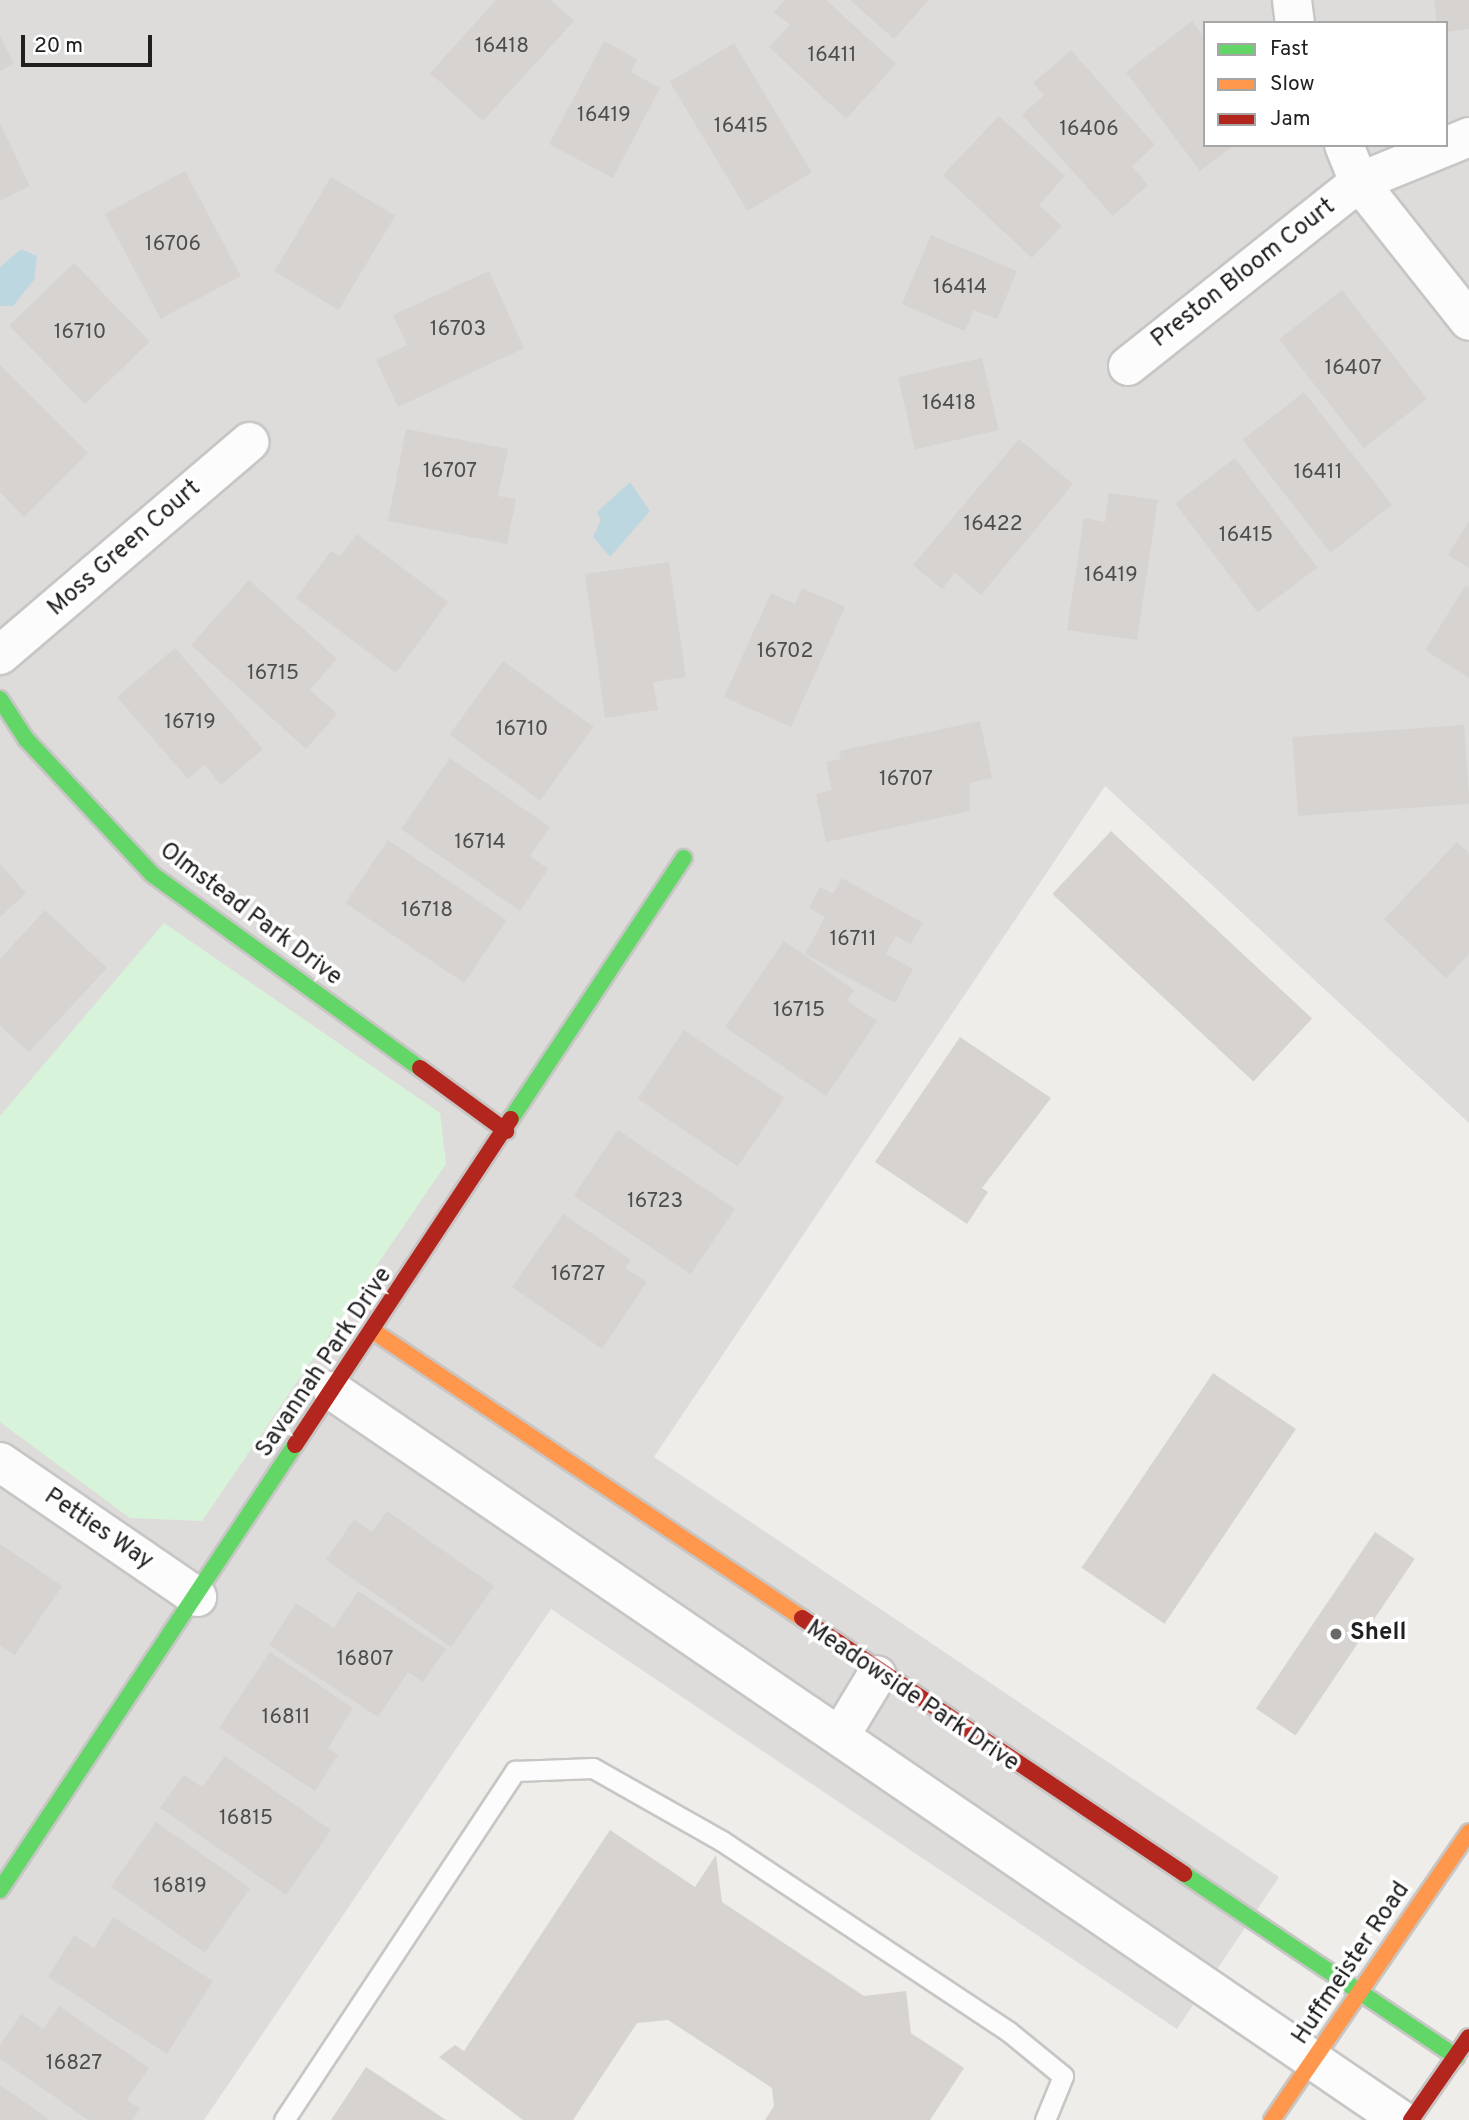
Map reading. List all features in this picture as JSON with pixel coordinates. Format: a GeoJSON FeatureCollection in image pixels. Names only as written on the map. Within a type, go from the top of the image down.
{"type":"FeatureCollection","features":[{"type":"Feature","properties":{"kind":"street"},"geometry":{"type":"LineString","coordinates":[[1292,0],[1296,21]]}},
{"type":"Feature","properties":{"kind":"street","name":"Preston Bloom Court"},"geometry":{"type":"LineString","coordinates":[[1448,146],[1469,137]]}},
{"type":"Feature","properties":{"kind":"street"},"geometry":{"type":"LineString","coordinates":[[1345,147],[1359,182],[1469,321]]}},
{"type":"Feature","properties":{"kind":"street","name":"Preston Bloom Court"},"geometry":{"type":"LineString","coordinates":[[1128,366],[1359,182],[1445,147]]}},
{"type":"Feature","properties":{"kind":"street","name":"Moss Green Court"},"geometry":{"type":"LineString","coordinates":[[0,655],[249,442]]}},
{"type":"Feature","properties":{"kind":"street","name":"Olmstead Park Drive"},"geometry":{"type":"LineString","coordinates":[[0,699],[26,739],[153,875],[506,1131]]}},
{"type":"Feature","properties":{"kind":"street","name":"Savannah Park Drive"},"geometry":{"type":"LineString","coordinates":[[0,1890],[506,1131],[684,858]]}},
{"type":"Feature","properties":{"kind":"street","name":"Meadowside Park Drive"},"geometry":{"type":"LineString","coordinates":[[373,1331],[877,1675],[1456,2057]]}},
{"type":"Feature","properties":{"kind":"street"},"geometry":{"type":"LineString","coordinates":[[333,1391],[1401,2120]]}},
{"type":"Feature","properties":{"kind":"street","name":"Petties Way"},"geometry":{"type":"LineString","coordinates":[[0,1462],[197,1597]]}},
{"type":"Feature","properties":{"kind":"street"},"geometry":{"type":"LineString","coordinates":[[840,1737],[877,1675]]}},
{"type":"Feature","properties":{"kind":"street","name":"Huffmeister Road"},"geometry":{"type":"LineString","coordinates":[[1272,2120],[1362,1993],[1469,1832]]}},
{"type":"Feature","properties":{"kind":"street"},"geometry":{"type":"LineString","coordinates":[[1411,2120],[1469,2037]]}},
{"type":"Feature","properties":{"kind":"lane"},"geometry":{"type":"LineString","coordinates":[[284,2120],[515,1771],[593,1768],[722,1840],[1007,2031],[1063,2076],[1045,2120]]}},
{"type":"Feature","properties":{"kind":"shaded area"},"geometry":{"type":"Polygon","coordinates":[[[0,0],[1469,0],[1469,1123],[1105,786],[654,1457],[1279,1877],[1177,2029],[551,1609],[204,2120],[0,2120],[0,0]]]}},
{"type":"Feature","properties":{"kind":"green space"},"geometry":{"type":"Polygon","coordinates":[[[164,923],[440,1113],[446,1164],[202,1521],[130,1518],[0,1422],[0,1116],[164,923]]]}},
{"type":"Feature","properties":{"kind":"water"},"geometry":{"type":"Polygon","coordinates":[[[21,249],[37,256],[34,280],[13,306],[0,306],[0,267],[21,249]]]}},
{"type":"Feature","properties":{"kind":"water"},"geometry":{"type":"Polygon","coordinates":[[[630,482],[650,511],[610,557],[593,537],[601,520],[597,512],[630,482]]]}},
{"type":"Feature","properties":{"kind":"building"},"geometry":{"type":"Polygon","coordinates":[[[496,0],[551,0],[574,21],[483,121],[430,73],[496,0]]]}},
{"type":"Feature","properties":{"kind":"building"},"geometry":{"type":"Polygon","coordinates":[[[785,0],[826,0],[896,64],[846,119],[769,47],[790,25],[774,12],[785,0]]]}},
{"type":"Feature","properties":{"kind":"building"},"geometry":{"type":"Polygon","coordinates":[[[850,0],[929,0],[894,39],[850,0]]]}},
{"type":"Feature","properties":{"kind":"building"},"geometry":{"type":"Polygon","coordinates":[[[1434,0],[1469,0],[1469,29],[1448,32],[1448,21],[1437,21],[1434,0]]]}},
{"type":"Feature","properties":{"kind":"building"},"geometry":{"type":"Polygon","coordinates":[[[1192,21],[1203,36],[1203,147],[1231,147],[1200,171],[1126,72],[1192,21]]]}},
{"type":"Feature","properties":{"kind":"building"},"geometry":{"type":"Polygon","coordinates":[[[0,36],[14,63],[0,71],[0,36]]]}},
{"type":"Feature","properties":{"kind":"building"},"geometry":{"type":"Polygon","coordinates":[[[604,41],[637,59],[631,72],[660,88],[613,178],[549,144],[604,41]]]}},
{"type":"Feature","properties":{"kind":"building"},"geometry":{"type":"Polygon","coordinates":[[[734,43],[812,172],[747,211],[670,82],[734,43]]]}},
{"type":"Feature","properties":{"kind":"building"},"geometry":{"type":"Polygon","coordinates":[[[1071,50],[1155,145],[1132,166],[1148,185],[1113,216],[1022,115],[1044,95],[1033,83],[1071,50]]]}},
{"type":"Feature","properties":{"kind":"building"},"geometry":{"type":"Polygon","coordinates":[[[999,116],[1065,176],[1039,205],[1062,226],[1032,258],[943,175],[999,116]]]}},
{"type":"Feature","properties":{"kind":"building"},"geometry":{"type":"Polygon","coordinates":[[[0,124],[30,186],[0,201],[0,124]]]}},
{"type":"Feature","properties":{"kind":"building"},"geometry":{"type":"Polygon","coordinates":[[[185,171],[241,276],[161,319],[105,214],[185,171]]]}},
{"type":"Feature","properties":{"kind":"building"},"geometry":{"type":"Polygon","coordinates":[[[331,177],[395,216],[339,310],[274,271],[331,177]]]}},
{"type":"Feature","properties":{"kind":"building"},"geometry":{"type":"Polygon","coordinates":[[[931,235],[1017,271],[997,319],[974,310],[965,331],[902,304],[931,235]]]}},
{"type":"Feature","properties":{"kind":"building"},"geometry":{"type":"Polygon","coordinates":[[[74,263],[150,341],[85,404],[9,326],[74,263]]]}},
{"type":"Feature","properties":{"kind":"building"},"geometry":{"type":"Polygon","coordinates":[[[489,271],[524,348],[398,407],[376,360],[407,345],[393,315],[489,271]]]}},
{"type":"Feature","properties":{"kind":"building"},"geometry":{"type":"Polygon","coordinates":[[[1342,290],[1427,399],[1364,448],[1279,339],[1342,290]]]}},
{"type":"Feature","properties":{"kind":"building"},"geometry":{"type":"Polygon","coordinates":[[[982,358],[999,430],[915,449],[898,377],[982,358]]]}},
{"type":"Feature","properties":{"kind":"building"},"geometry":{"type":"Polygon","coordinates":[[[0,365],[88,453],[24,517],[0,492],[0,365]]]}},
{"type":"Feature","properties":{"kind":"building"},"geometry":{"type":"Polygon","coordinates":[[[1304,392],[1392,505],[1331,553],[1243,440],[1304,392]]]}},
{"type":"Feature","properties":{"kind":"building"},"geometry":{"type":"Polygon","coordinates":[[[406,429],[508,449],[498,496],[516,499],[507,544],[388,521],[406,429]]]}},
{"type":"Feature","properties":{"kind":"building"},"geometry":{"type":"Polygon","coordinates":[[[1019,439],[1073,484],[981,595],[955,573],[942,589],[913,565],[1019,439]]]}},
{"type":"Feature","properties":{"kind":"building"},"geometry":{"type":"Polygon","coordinates":[[[1235,458],[1317,567],[1258,613],[1175,503],[1235,458]]]}},
{"type":"Feature","properties":{"kind":"building"},"geometry":{"type":"Polygon","coordinates":[[[1109,493],[1158,500],[1137,640],[1067,630],[1084,518],[1105,522],[1109,493]]]}},
{"type":"Feature","properties":{"kind":"building"},"geometry":{"type":"Polygon","coordinates":[[[1469,521],[1469,568],[1448,555],[1469,521]]]}},
{"type":"Feature","properties":{"kind":"building"},"geometry":{"type":"Polygon","coordinates":[[[357,534],[448,602],[396,673],[296,598],[331,551],[340,556],[357,534]]]}},
{"type":"Feature","properties":{"kind":"building"},"geometry":{"type":"Polygon","coordinates":[[[669,562],[686,677],[653,682],[658,710],[605,718],[585,574],[669,562]]]}},
{"type":"Feature","properties":{"kind":"building"},"geometry":{"type":"Polygon","coordinates":[[[249,580],[337,659],[310,690],[337,714],[306,749],[191,645],[249,580]]]}},
{"type":"Feature","properties":{"kind":"building"},"geometry":{"type":"Polygon","coordinates":[[[1466,585],[1469,587],[1469,678],[1425,650],[1466,585]]]}},
{"type":"Feature","properties":{"kind":"building"},"geometry":{"type":"Polygon","coordinates":[[[802,588],[845,607],[791,727],[724,697],[771,593],[795,604],[802,588]]]}},
{"type":"Feature","properties":{"kind":"building"},"geometry":{"type":"Polygon","coordinates":[[[175,648],[263,749],[221,785],[205,765],[188,779],[117,697],[175,648]]]}},
{"type":"Feature","properties":{"kind":"building"},"geometry":{"type":"Polygon","coordinates":[[[503,661],[594,727],[540,800],[450,735],[503,661]]]}},
{"type":"Feature","properties":{"kind":"building"},"geometry":{"type":"Polygon","coordinates":[[[980,721],[992,778],[970,783],[970,811],[826,842],[816,794],[832,790],[826,762],[841,759],[839,751],[980,721]]]}},
{"type":"Feature","properties":{"kind":"building"},"geometry":{"type":"Polygon","coordinates":[[[1464,725],[1469,804],[1298,816],[1292,737],[1464,725]]]}},
{"type":"Feature","properties":{"kind":"building"},"geometry":{"type":"Polygon","coordinates":[[[450,758],[550,827],[530,856],[548,869],[520,911],[401,829],[450,758]]]}},
{"type":"Feature","properties":{"kind":"building"},"geometry":{"type":"Polygon","coordinates":[[[1111,831],[1312,1019],[1253,1081],[1052,894],[1111,831]]]}},
{"type":"Feature","properties":{"kind":"building"},"geometry":{"type":"Polygon","coordinates":[[[388,840],[507,920],[464,983],[346,903],[388,840]]]}},
{"type":"Feature","properties":{"kind":"building"},"geometry":{"type":"Polygon","coordinates":[[[1457,842],[1469,853],[1469,954],[1446,978],[1384,919],[1457,842]]]}},
{"type":"Feature","properties":{"kind":"building"},"geometry":{"type":"Polygon","coordinates":[[[0,864],[26,893],[0,917],[0,864]]]}},
{"type":"Feature","properties":{"kind":"building"},"geometry":{"type":"Polygon","coordinates":[[[842,878],[923,923],[911,944],[896,936],[886,954],[913,969],[895,1003],[805,954],[825,917],[809,908],[820,887],[833,894],[842,878]]]}},
{"type":"Feature","properties":{"kind":"building"},"geometry":{"type":"Polygon","coordinates":[[[45,910],[107,968],[29,1052],[0,1026],[0,959],[45,910]]]}},
{"type":"Feature","properties":{"kind":"building"},"geometry":{"type":"Polygon","coordinates":[[[784,941],[854,990],[847,1001],[877,1021],[826,1096],[725,1027],[784,941]]]}},
{"type":"Feature","properties":{"kind":"building"},"geometry":{"type":"Polygon","coordinates":[[[684,1030],[784,1098],[738,1166],[638,1099],[684,1030]]]}},
{"type":"Feature","properties":{"kind":"building"},"geometry":{"type":"Polygon","coordinates":[[[960,1037],[1051,1098],[982,1188],[988,1192],[967,1224],[875,1162],[960,1037]]]}},
{"type":"Feature","properties":{"kind":"building"},"geometry":{"type":"Polygon","coordinates":[[[618,1130],[735,1209],[691,1274],[574,1195],[618,1130]]]}},
{"type":"Feature","properties":{"kind":"building"},"geometry":{"type":"Polygon","coordinates":[[[563,1214],[631,1260],[625,1268],[647,1282],[602,1349],[512,1287],[563,1214]]]}},
{"type":"Feature","properties":{"kind":"building"},"geometry":{"type":"Polygon","coordinates":[[[1213,1373],[1296,1429],[1164,1624],[1082,1568],[1213,1373]]]}},
{"type":"Feature","properties":{"kind":"building"},"geometry":{"type":"Polygon","coordinates":[[[387,1511],[494,1586],[451,1647],[326,1560],[354,1519],[372,1532],[387,1511]]]}},
{"type":"Feature","properties":{"kind":"building","name":"Shell"},"geometry":{"type":"Polygon","coordinates":[[[1375,1532],[1415,1559],[1296,1735],[1256,1709],[1375,1532]]]}},
{"type":"Feature","properties":{"kind":"building"},"geometry":{"type":"Polygon","coordinates":[[[0,1544],[62,1586],[15,1655],[0,1645],[0,1544]]]}},
{"type":"Feature","properties":{"kind":"building"},"geometry":{"type":"Polygon","coordinates":[[[358,1591],[446,1649],[423,1682],[408,1672],[378,1717],[269,1645],[296,1603],[334,1628],[358,1591]]]}},
{"type":"Feature","properties":{"kind":"building"},"geometry":{"type":"Polygon","coordinates":[[[270,1652],[353,1708],[328,1748],[338,1755],[315,1791],[219,1728],[270,1652]]]}},
{"type":"Feature","properties":{"kind":"building"},"geometry":{"type":"Polygon","coordinates":[[[225,1756],[331,1830],[286,1895],[160,1808],[184,1775],[202,1787],[225,1756]]]}},
{"type":"Feature","properties":{"kind":"building"},"geometry":{"type":"Polygon","coordinates":[[[156,1822],[250,1888],[205,1953],[111,1887],[156,1822]]]}},
{"type":"Feature","properties":{"kind":"building"},"geometry":{"type":"Polygon","coordinates":[[[610,1830],[695,1887],[716,1855],[722,1902],[864,1996],[906,1991],[911,2033],[964,2068],[930,2120],[765,2120],[774,2106],[772,2088],[668,2020],[637,2023],[573,2120],[523,2120],[439,2057],[455,2045],[464,2051],[610,1830]]]}},
{"type":"Feature","properties":{"kind":"building"},"geometry":{"type":"Polygon","coordinates":[[[113,1917],[213,1981],[167,2054],[48,1977],[74,1935],[94,1948],[113,1917]]]}},
{"type":"Feature","properties":{"kind":"building"},"geometry":{"type":"Polygon","coordinates":[[[59,2006],[149,2068],[127,2100],[140,2109],[132,2120],[88,2120],[0,2059],[0,2045],[21,2014],[43,2029],[59,2006]]]}},
{"type":"Feature","properties":{"kind":"building"},"geometry":{"type":"Polygon","coordinates":[[[366,2067],[446,2120],[331,2120],[366,2067]]]}},
{"type":"Feature","properties":{"kind":"building"},"geometry":{"type":"Polygon","coordinates":[[[0,2085],[50,2120],[0,2120],[0,2085]]]}},
{"type":"Feature","properties":{"kind":"traffic: fast"},"geometry":{"type":"LineString","coordinates":[[0,699],[26,739],[153,875],[420,1068]]}},
{"type":"Feature","properties":{"kind":"traffic: fast"},"geometry":{"type":"LineString","coordinates":[[511,1119],[684,858]]}},
{"type":"Feature","properties":{"kind":"traffic: fast"},"geometry":{"type":"LineString","coordinates":[[0,1890],[295,1445]]}},
{"type":"Feature","properties":{"kind":"traffic: fast"},"geometry":{"type":"LineString","coordinates":[[1184,1874],[1456,2057]]}},
{"type":"Feature","properties":{"kind":"traffic: slow"},"geometry":{"type":"LineString","coordinates":[[373,1331],[802,1618]]}},
{"type":"Feature","properties":{"kind":"traffic: slow"},"geometry":{"type":"LineString","coordinates":[[1272,2120],[1469,1832]]}},
{"type":"Feature","properties":{"kind":"traffic: jam"},"geometry":{"type":"LineString","coordinates":[[420,1068],[506,1131]]}},
{"type":"Feature","properties":{"kind":"traffic: jam"},"geometry":{"type":"LineString","coordinates":[[295,1445],[511,1119]]}},
{"type":"Feature","properties":{"kind":"traffic: jam"},"geometry":{"type":"LineString","coordinates":[[802,1618],[1184,1874]]}},
{"type":"Feature","properties":{"kind":"traffic: jam"},"geometry":{"type":"LineString","coordinates":[[1411,2120],[1469,2037]]}},
{"type":"Feature","properties":{"kind":"place","name":"Shell"},"geometry":{"type":"Point","coordinates":[1336,1634]}}]}
